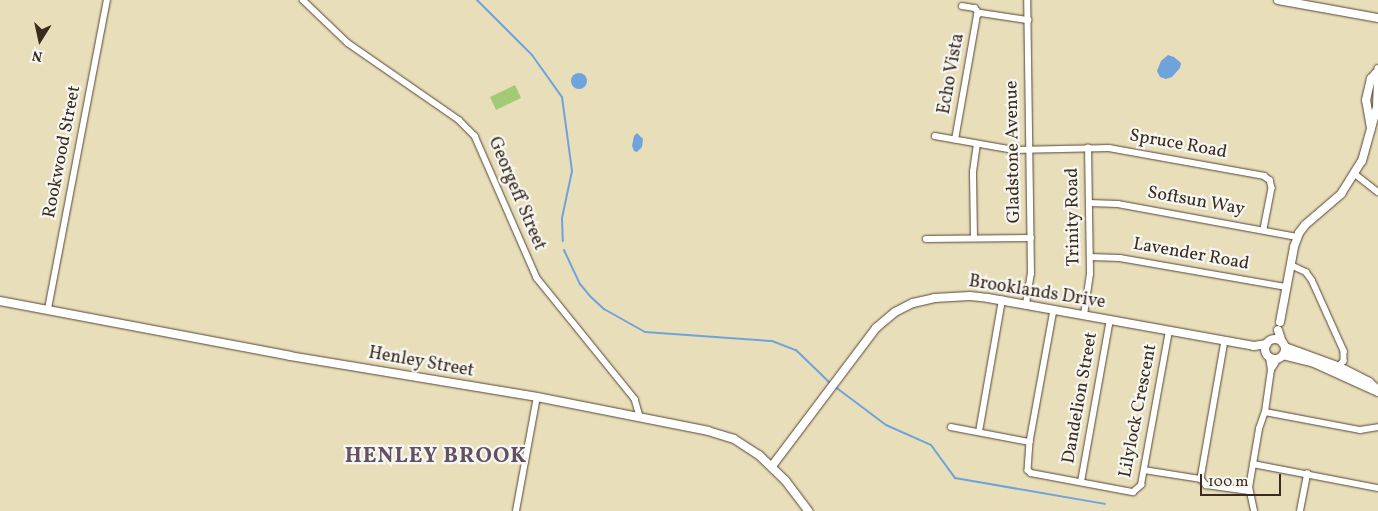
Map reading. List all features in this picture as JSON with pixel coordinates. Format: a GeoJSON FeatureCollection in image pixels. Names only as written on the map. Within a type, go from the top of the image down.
{"type":"FeatureCollection","features":[{"type":"Feature","properties":{"kind":"street","name":"Rookwood Street"},"geometry":{"type":"LineString","coordinates":[[48,309],[107,0]]}},
{"type":"Feature","properties":{"kind":"street","name":"Georgeff Street"},"geometry":{"type":"LineString","coordinates":[[303,0],[348,43],[459,120],[475,136],[537,278],[635,398],[640,416]]}},
{"type":"Feature","properties":{"kind":"street","name":"Gladstone Avenue"},"geometry":{"type":"LineString","coordinates":[[1026,304],[1031,274],[1027,0]]}},
{"type":"Feature","properties":{"kind":"street"},"geometry":{"type":"LineString","coordinates":[[1278,0],[1317,3],[1378,18]]}},
{"type":"Feature","properties":{"kind":"street","name":"Echo Vista"},"geometry":{"type":"LineString","coordinates":[[962,6],[975,8],[979,13],[1028,20]]}},
{"type":"Feature","properties":{"kind":"street","name":"Echo Vista"},"geometry":{"type":"LineString","coordinates":[[955,140],[979,13]]}},
{"type":"Feature","properties":{"kind":"street"},"geometry":{"type":"LineString","coordinates":[[1254,511],[1249,491],[1259,429],[1265,412],[1271,370],[1268,348],[1279,326],[1297,237],[1305,225],[1341,194],[1362,161],[1373,132],[1366,100],[1371,79],[1377,71]]}},
{"type":"Feature","properties":{"kind":"street","name":"Spruce Road"},"geometry":{"type":"LineString","coordinates":[[934,136],[977,145],[1029,150],[1109,148],[1264,176],[1270,180],[1272,188],[1264,229]]}},
{"type":"Feature","properties":{"kind":"street"},"geometry":{"type":"LineString","coordinates":[[974,238],[973,172],[977,145]]}},
{"type":"Feature","properties":{"kind":"street","name":"Trinity Road"},"geometry":{"type":"LineString","coordinates":[[1084,315],[1090,284],[1088,148]]}},
{"type":"Feature","properties":{"kind":"street"},"geometry":{"type":"LineString","coordinates":[[1355,174],[1378,192]]}},
{"type":"Feature","properties":{"kind":"street","name":"Softsun Way"},"geometry":{"type":"LineString","coordinates":[[1089,203],[1118,204],[1264,229],[1297,237]]}},
{"type":"Feature","properties":{"kind":"street"},"geometry":{"type":"LineString","coordinates":[[926,239],[1031,238]]}},
{"type":"Feature","properties":{"kind":"street","name":"Lavender Road"},"geometry":{"type":"LineString","coordinates":[[1090,257],[1120,258],[1286,287]]}},
{"type":"Feature","properties":{"kind":"street"},"geometry":{"type":"LineString","coordinates":[[1291,265],[1306,272],[1312,280],[1344,351],[1344,362],[1338,369]]}},
{"type":"Feature","properties":{"kind":"street","name":"Brooklands Drive"},"geometry":{"type":"LineString","coordinates":[[772,466],[876,328],[895,312],[914,303],[934,298],[970,296],[1002,300],[1268,348]]}},
{"type":"Feature","properties":{"kind":"street"},"geometry":{"type":"LineString","coordinates":[[979,432],[1002,300]]}},
{"type":"Feature","properties":{"kind":"street","name":"Henley Street"},"geometry":{"type":"LineString","coordinates":[[0,301],[290,356],[640,416],[734,440],[772,466],[808,511]]}},
{"type":"Feature","properties":{"kind":"street","name":"Lilylock Crescent"},"geometry":{"type":"LineString","coordinates":[[1054,310],[1026,467],[1031,473],[1133,492],[1141,485],[1169,331]]}},
{"type":"Feature","properties":{"kind":"street","name":"Dandelion Street"},"geometry":{"type":"LineString","coordinates":[[1081,482],[1110,320]]}},
{"type":"Feature","properties":{"kind":"street"},"geometry":{"type":"LineString","coordinates":[[1271,370],[1282,351],[1279,326]]}},
{"type":"Feature","properties":{"kind":"street"},"geometry":{"type":"LineString","coordinates":[[1201,479],[1225,340]]}},
{"type":"Feature","properties":{"kind":"street"},"geometry":{"type":"LineString","coordinates":[[1268,348],[1282,351]]}},
{"type":"Feature","properties":{"kind":"street"},"geometry":{"type":"LineString","coordinates":[[1268,348],[1338,369],[1371,391],[1378,391]]}},
{"type":"Feature","properties":{"kind":"street"},"geometry":{"type":"LineString","coordinates":[[516,511],[537,397]]}},
{"type":"Feature","properties":{"kind":"street"},"geometry":{"type":"LineString","coordinates":[[1265,412],[1360,430],[1378,427]]}},
{"type":"Feature","properties":{"kind":"street"},"geometry":{"type":"LineString","coordinates":[[951,428],[1030,442]]}},
{"type":"Feature","properties":{"kind":"street"},"geometry":{"type":"LineString","coordinates":[[1253,464],[1378,488]]}},
{"type":"Feature","properties":{"kind":"street"},"geometry":{"type":"LineString","coordinates":[[1144,470],[1201,479],[1206,484],[1249,491]]}},
{"type":"Feature","properties":{"kind":"street"},"geometry":{"type":"LineString","coordinates":[[1300,511],[1307,474]]}},
{"type":"Feature","properties":{"kind":"green space"},"geometry":{"type":"Polygon","coordinates":[[[515,85],[521,98],[496,110],[490,97],[515,85]]]}},
{"type":"Feature","properties":{"kind":"water"},"geometry":{"type":"Polygon","coordinates":[[[1168,55],[1181,63],[1180,68],[1172,77],[1166,79],[1160,77],[1157,71],[1161,61],[1168,55]]]}},
{"type":"Feature","properties":{"kind":"water"},"geometry":{"type":"Polygon","coordinates":[[[579,73],[587,81],[579,89],[571,81],[579,73]]]}},
{"type":"Feature","properties":{"kind":"water"},"geometry":{"type":"Polygon","coordinates":[[[637,133],[643,139],[642,147],[637,152],[634,151],[632,146],[634,136],[637,133]]]}},
{"type":"Feature","properties":{"kind":"waterway"},"geometry":{"type":"LineString","coordinates":[[477,0],[532,55],[562,97],[572,171],[562,218],[563,241]]}},
{"type":"Feature","properties":{"kind":"waterway"},"geometry":{"type":"LineString","coordinates":[[564,250],[580,284],[591,297],[604,309],[645,332],[772,341],[796,350],[830,383]]}},
{"type":"Feature","properties":{"kind":"waterway"},"geometry":{"type":"LineString","coordinates":[[834,386],[886,425],[931,445],[955,478],[1105,504]]}},
{"type":"Feature","properties":{"kind":"district","name":"HENLEY BROOK"},"geometry":{"type":"Point","coordinates":[436,457]}}]}
